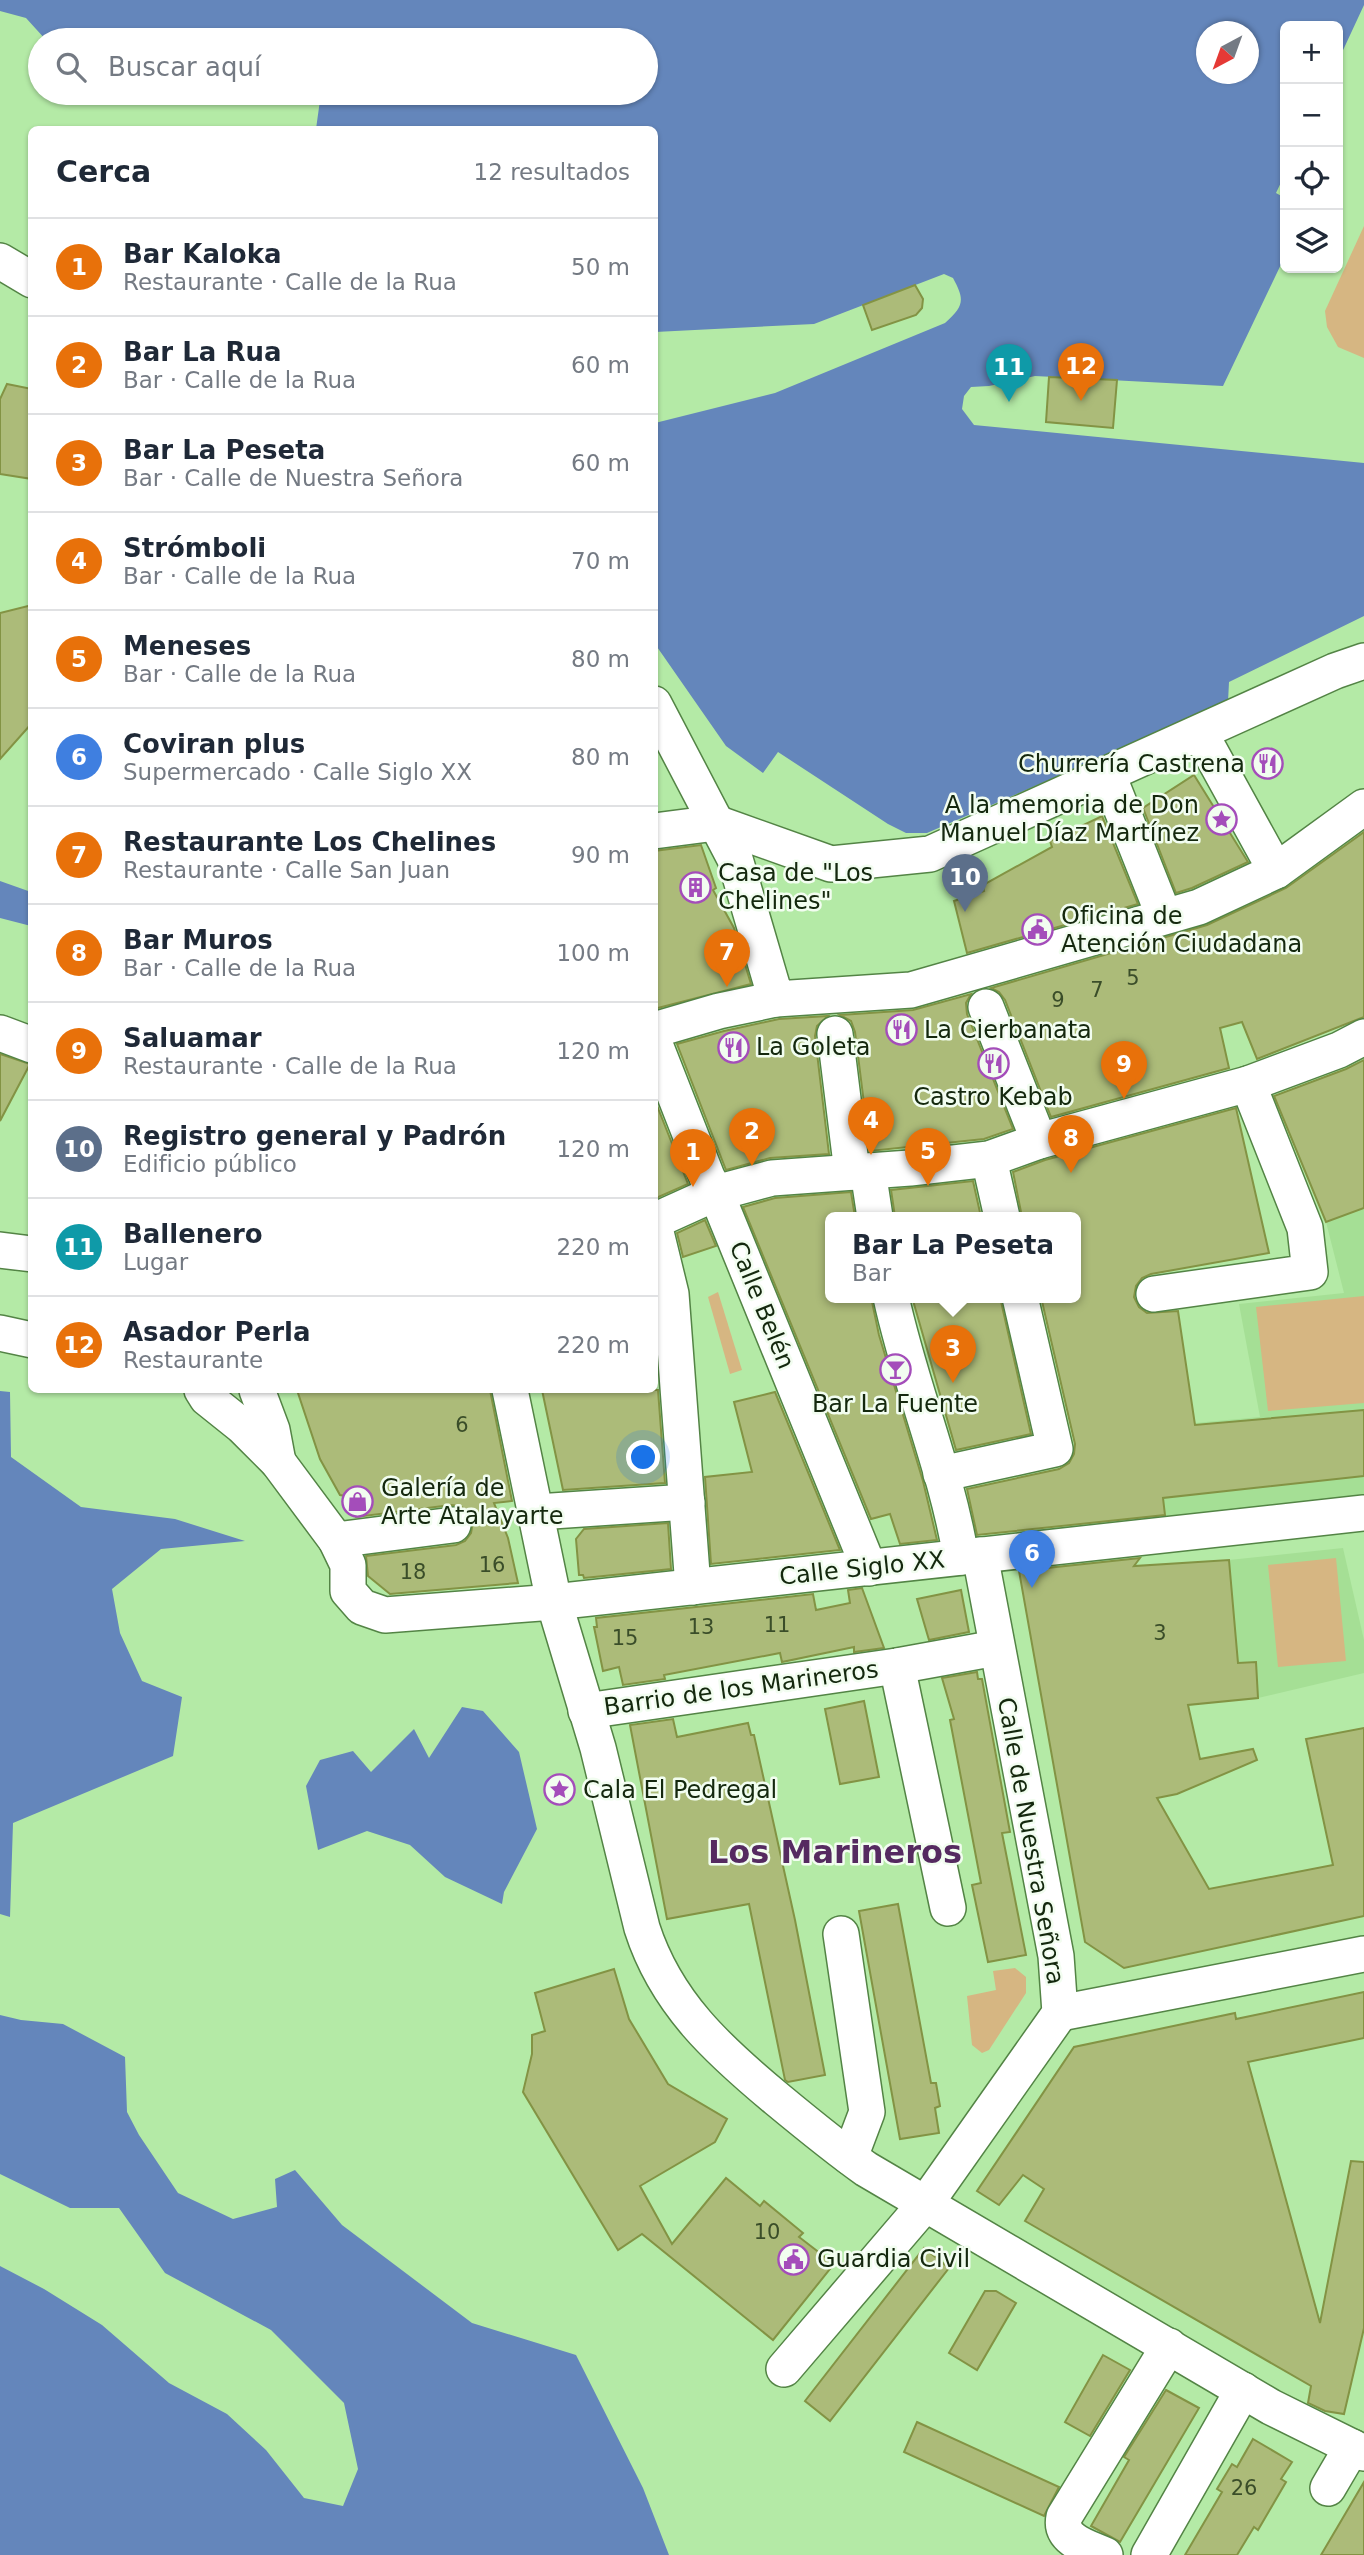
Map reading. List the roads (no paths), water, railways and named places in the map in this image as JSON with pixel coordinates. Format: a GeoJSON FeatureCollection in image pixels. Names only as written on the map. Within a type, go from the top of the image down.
{"type":"FeatureCollection","features":[{"type":"Feature","properties":{"kind":"street"},"geometry":{"type":"LineString","coordinates":[[0,261],[28,278]]}},
{"type":"Feature","properties":{"kind":"street"},"geometry":{"type":"LineString","coordinates":[[658,830],[716,823],[831,864],[930,853],[1335,671],[1364,661]]}},
{"type":"Feature","properties":{"kind":"street"},"geometry":{"type":"LineString","coordinates":[[658,712],[735,859],[776,999]]}},
{"type":"Feature","properties":{"kind":"street"},"geometry":{"type":"LineString","coordinates":[[1200,733],[1276,871]]}},
{"type":"Feature","properties":{"kind":"street"},"geometry":{"type":"LineString","coordinates":[[1108,775],[1164,916]]}},
{"type":"Feature","properties":{"kind":"street"},"geometry":{"type":"LineString","coordinates":[[658,1029],[719,1011],[776,999],[831,1011],[911,990],[978,986],[1164,916],[1209,903],[1276,871],[1364,807]]}},
{"type":"Feature","properties":{"kind":"street"},"geometry":{"type":"LineString","coordinates":[[978,986],[1039,1141]]}},
{"type":"Feature","properties":{"kind":"street"},"geometry":{"type":"LineString","coordinates":[[831,1011],[860,1172],[873,1212]]}},
{"type":"Feature","properties":{"kind":"street"},"geometry":{"type":"LineString","coordinates":[[0,1034],[28,1044]]}},
{"type":"Feature","properties":{"kind":"street"},"geometry":{"type":"LineString","coordinates":[[658,1221],[716,1193],[772,1178],[860,1172],[989,1158],[1039,1141],[1248,1084],[1339,1050],[1364,1037]]}},
{"type":"Feature","properties":{"kind":"street","name":"Calle Belén"},"geometry":{"type":"LineString","coordinates":[[658,1052],[706,1177],[716,1193],[869,1568]]}},
{"type":"Feature","properties":{"kind":"street"},"geometry":{"type":"LineString","coordinates":[[1154,1294],[1310,1272],[1305,1228],[1248,1084]]}},
{"type":"Feature","properties":{"kind":"street"},"geometry":{"type":"LineString","coordinates":[[989,1158],[1001,1212]]}},
{"type":"Feature","properties":{"kind":"street"},"geometry":{"type":"LineString","coordinates":[[658,1240],[671,1294],[693,1587]]}},
{"type":"Feature","properties":{"kind":"street"},"geometry":{"type":"LineString","coordinates":[[0,1250],[28,1254]]}},
{"type":"Feature","properties":{"kind":"street","name":"Calle de Nuestra Señora"},"geometry":{"type":"LineString","coordinates":[[784,2369],[926,2203],[1060,2013],[1056,1956],[996,1648],[970,1556],[941,1474],[892,1303]]}},
{"type":"Feature","properties":{"kind":"street"},"geometry":{"type":"LineString","coordinates":[[941,1474],[1055,1449],[1021,1303]]}},
{"type":"Feature","properties":{"kind":"street"},"geometry":{"type":"LineString","coordinates":[[0,1333],[28,1339]]}},
{"type":"Feature","properties":{"kind":"street"},"geometry":{"type":"LineString","coordinates":[[204,1393],[278,1462],[336,1539],[453,1525]]}},
{"type":"Feature","properties":{"kind":"street"},"geometry":{"type":"LineString","coordinates":[[258,1393],[272,1430],[278,1462]]}},
{"type":"Feature","properties":{"kind":"street"},"geometry":{"type":"LineString","coordinates":[[511,1393],[554,1602],[598,1748],[642,1928],[650,1952],[695,2022],[725,2055],[850,2157],[1243,2390],[1358,2450],[1328,2488]]}},
{"type":"Feature","properties":{"kind":"street"},"geometry":{"type":"LineString","coordinates":[[537,1512],[687,1502]]}},
{"type":"Feature","properties":{"kind":"street","name":"Calle Siglo XX"},"geometry":{"type":"LineString","coordinates":[[336,1539],[348,1565],[348,1591],[362,1607],[385,1615],[554,1602],[970,1556],[1363,1518]]}},
{"type":"Feature","properties":{"kind":"street","name":"Barrio de los Marineros"},"geometry":{"type":"LineString","coordinates":[[586,1711],[897,1666],[996,1648]]}},
{"type":"Feature","properties":{"kind":"street","name":"Barrio de los Marineros"},"geometry":{"type":"LineString","coordinates":[[897,1666],[948,1909]]}},
{"type":"Feature","properties":{"kind":"street"},"geometry":{"type":"LineString","coordinates":[[841,1934],[867,2112],[850,2157]]}},
{"type":"Feature","properties":{"kind":"street"},"geometry":{"type":"LineString","coordinates":[[1060,2013],[1364,1954]]}},
{"type":"Feature","properties":{"kind":"street"},"geometry":{"type":"LineString","coordinates":[[1105,2555],[1066,2534],[1062,2527],[1065,2517],[1169,2346]]}},
{"type":"Feature","properties":{"kind":"street"},"geometry":{"type":"LineString","coordinates":[[1149,2555],[1243,2390]]}},
{"type":"Feature","properties":{"kind":"water"},"geometry":{"type":"Polygon","coordinates":[[[0,0],[1364,0],[1343,50],[1343,21],[1280,21],[1280,185],[1276,193],[1280,195],[1280,266],[1223,386],[1035,376],[971,387],[964,396],[962,409],[974,425],[1364,463],[1364,616],[1229,682],[1228,702],[927,833],[906,833],[888,824],[778,752],[763,773],[726,746],[658,648],[658,422],[775,393],[945,323],[961,302],[953,278],[944,274],[814,324],[658,332],[658,126],[316,126],[319,105],[658,105],[658,28],[35,28],[26,18],[0,11],[0,0]]]}},
{"type":"Feature","properties":{"kind":"water"},"geometry":{"type":"Polygon","coordinates":[[[0,881],[28,891],[28,925],[0,918],[0,881]]]}},
{"type":"Feature","properties":{"kind":"water"},"geometry":{"type":"Polygon","coordinates":[[[0,1391],[10,1392],[11,1457],[81,1507],[175,1519],[245,1541],[161,1549],[112,1589],[120,1633],[142,1681],[182,1697],[173,1756],[13,1823],[10,1917],[0,1914],[0,1391]]]}},
{"type":"Feature","properties":{"kind":"water"},"geometry":{"type":"Polygon","coordinates":[[[462,1707],[483,1711],[519,1752],[537,1829],[504,1892],[502,1904],[445,1877],[410,1845],[367,1831],[318,1850],[306,1786],[320,1760],[353,1751],[371,1772],[414,1729],[429,1758],[462,1707]]]}},
{"type":"Feature","properties":{"kind":"water"},"geometry":{"type":"Polygon","coordinates":[[[0,2015],[63,2024],[125,2057],[127,2112],[178,2193],[233,2219],[277,2207],[275,2179],[295,2170],[342,2225],[472,2323],[576,2355],[643,2488],[669,2555],[0,2555],[0,2266],[44,2289],[102,2325],[169,2383],[227,2414],[266,2450],[304,2498],[343,2506],[358,2469],[344,2403],[271,2330],[165,2273],[119,2208],[70,2208],[0,2174],[0,2015]]]}},
{"type":"Feature","properties":{"kind":"place","name":"Asador Perla"},"geometry":{"type":"Point","coordinates":[1081,401]}},
{"type":"Feature","properties":{"kind":"place","name":"Ballenero"},"geometry":{"type":"Point","coordinates":[1009,402]}},
{"type":"Feature","properties":{"kind":"place","name":"Churrería Castrena"},"geometry":{"type":"Point","coordinates":[1268,764]}},
{"type":"Feature","properties":{"kind":"place","name":"A la memoria de Don Manuel Díaz Martínez"},"geometry":{"type":"Point","coordinates":[1222,819]}},
{"type":"Feature","properties":{"kind":"place","name":"Casa de \"Los Chelines\""},"geometry":{"type":"Point","coordinates":[695,887]}},
{"type":"Feature","properties":{"kind":"place","name":"Registro general y Padrón"},"geometry":{"type":"Point","coordinates":[965,912]}},
{"type":"Feature","properties":{"kind":"place","name":"Oficina de Atención Ciudadana"},"geometry":{"type":"Point","coordinates":[1038,930]}},
{"type":"Feature","properties":{"kind":"place","name":"Restaurante Los Chelines"},"geometry":{"type":"Point","coordinates":[727,987]}},
{"type":"Feature","properties":{"kind":"place","name":"La Cierbanata"},"geometry":{"type":"Point","coordinates":[901,1030]}},
{"type":"Feature","properties":{"kind":"place","name":"La Goleta"},"geometry":{"type":"Point","coordinates":[733,1047]}},
{"type":"Feature","properties":{"kind":"place","name":"Castro Kebab"},"geometry":{"type":"Point","coordinates":[993,1063]}},
{"type":"Feature","properties":{"kind":"place","name":"Saluamar"},"geometry":{"type":"Point","coordinates":[1124,1099]}},
{"type":"Feature","properties":{"kind":"place","name":"Strómboli"},"geometry":{"type":"Point","coordinates":[871,1155]}},
{"type":"Feature","properties":{"kind":"place","name":"Bar La Rua"},"geometry":{"type":"Point","coordinates":[752,1166]}},
{"type":"Feature","properties":{"kind":"place","name":"Bar Muros"},"geometry":{"type":"Point","coordinates":[1071,1173]}},
{"type":"Feature","properties":{"kind":"place","name":"Meneses"},"geometry":{"type":"Point","coordinates":[928,1186]}},
{"type":"Feature","properties":{"kind":"place","name":"Bar Kaloka"},"geometry":{"type":"Point","coordinates":[693,1187]}},
{"type":"Feature","properties":{"kind":"place","name":"Bar La Fuente"},"geometry":{"type":"Point","coordinates":[895,1370]}},
{"type":"Feature","properties":{"kind":"place","name":"Bar La Peseta"},"geometry":{"type":"Point","coordinates":[953,1383]}},
{"type":"Feature","properties":{"kind":"place","name":"Galería de Arte Atalayarte"},"geometry":{"type":"Point","coordinates":[358,1502]}},
{"type":"Feature","properties":{"kind":"place","name":"Coviran plus"},"geometry":{"type":"Point","coordinates":[1032,1588]}},
{"type":"Feature","properties":{"kind":"place","name":"Cala El Pedregal"},"geometry":{"type":"Point","coordinates":[560,1790]}},
{"type":"Feature","properties":{"kind":"place","name":"Guardia Civil"},"geometry":{"type":"Point","coordinates":[794,2259]}},
{"type":"Feature","properties":{"kind":"district","name":"Los Marineros"},"geometry":{"type":"Point","coordinates":[835,1852]}}]}
